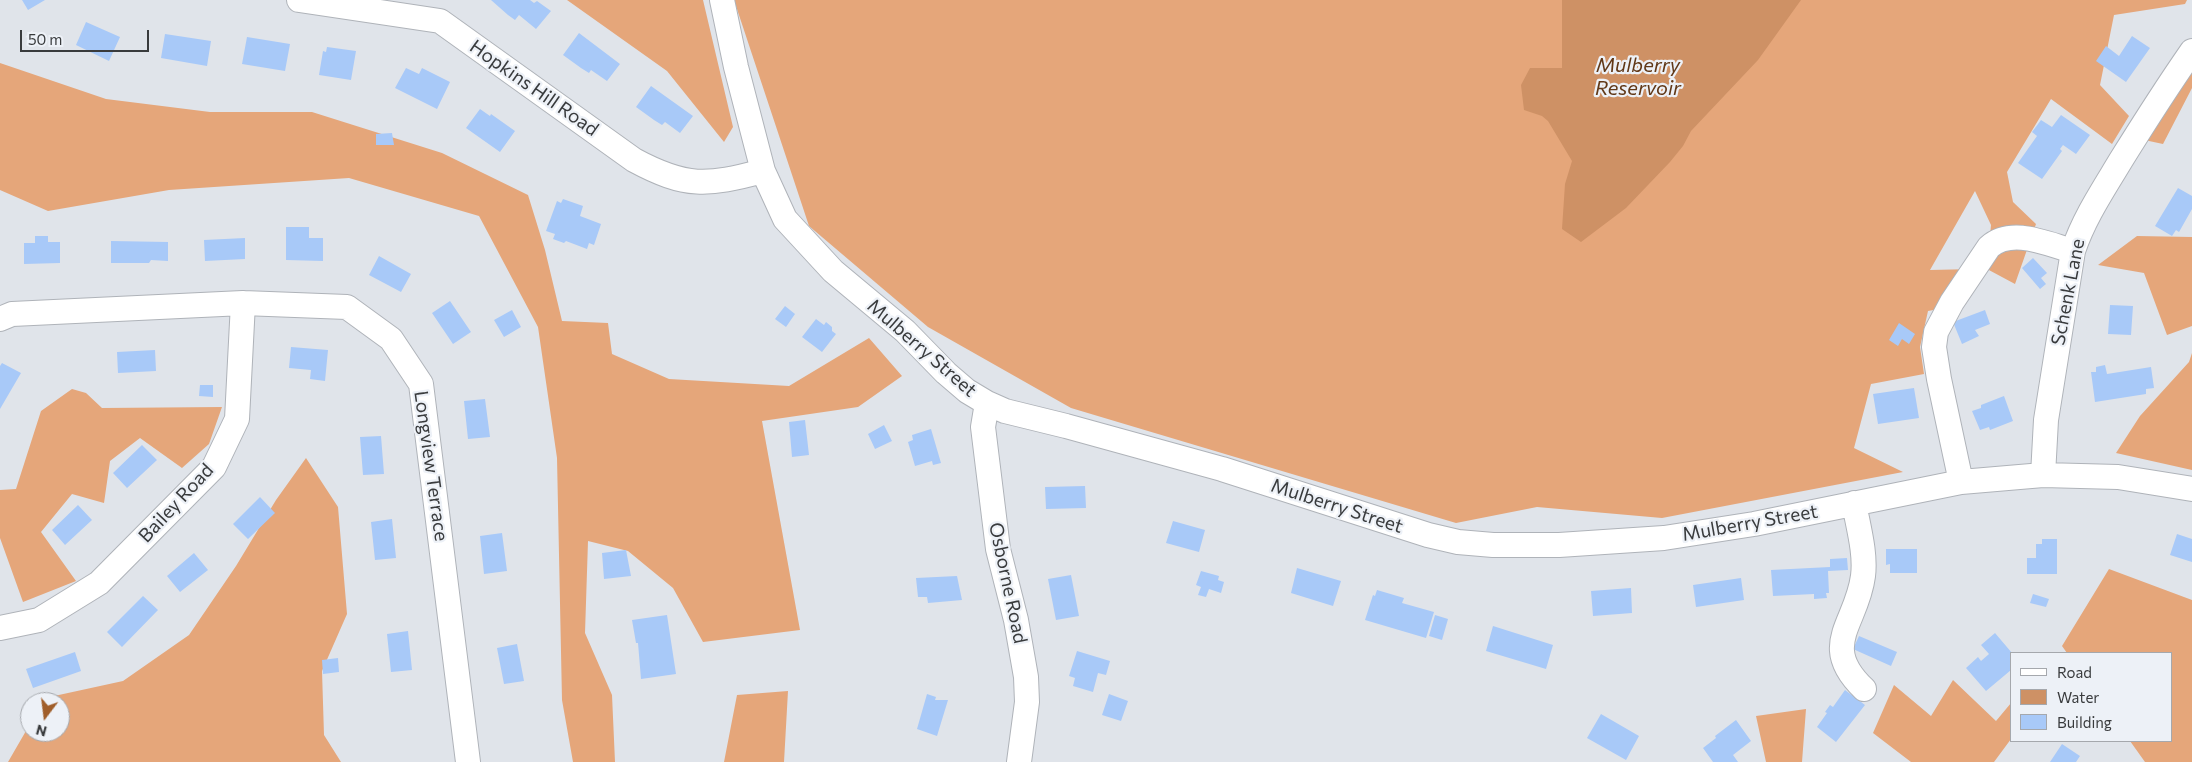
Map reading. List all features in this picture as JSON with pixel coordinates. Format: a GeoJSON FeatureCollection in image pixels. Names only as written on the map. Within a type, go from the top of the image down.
{"type":"FeatureCollection","features":[{"type":"Feature","properties":{"kind":"street","name":"Hopkins Hill Road"},"geometry":{"type":"LineString","coordinates":[[299,0],[440,21],[634,160],[660,174],[691,181],[713,182],[762,171]]}},
{"type":"Feature","properties":{"kind":"street","name":"Mulberry Street"},"geometry":{"type":"LineString","coordinates":[[722,0],[736,68],[762,171],[786,219],[805,243],[833,271],[904,331],[946,373],[967,391],[1005,411],[1066,426],[1222,470],[1428,535],[1458,542],[1493,545],[1559,545],[1664,538],[1737,527],[1961,482],[2043,475],[2118,477],[2192,489]]}},
{"type":"Feature","properties":{"kind":"street","name":"Schenk Lane"},"geometry":{"type":"LineString","coordinates":[[2043,475],[2046,420],[2072,251],[2081,227],[2097,198],[2155,105],[2192,51]]}},
{"type":"Feature","properties":{"kind":"street"},"geometry":{"type":"LineString","coordinates":[[1961,482],[1939,378],[1934,347],[1936,332],[1952,302],[1996,241],[2005,237],[2024,238],[2072,251]]}},
{"type":"Feature","properties":{"kind":"street","name":"Longview Terrace"},"geometry":{"type":"LineString","coordinates":[[0,319],[12,314],[243,303],[347,307],[391,339],[421,384],[468,762]]}},
{"type":"Feature","properties":{"kind":"street","name":"Bailey Road"},"geometry":{"type":"LineString","coordinates":[[0,628],[39,620],[99,583],[214,467],[237,419],[243,303]]}},
{"type":"Feature","properties":{"kind":"street","name":"Osborne Road"},"geometry":{"type":"LineString","coordinates":[[987,403],[983,427],[998,549],[1016,620],[1026,677],[1027,702],[1019,762]]}},
{"type":"Feature","properties":{"kind":"street"},"geometry":{"type":"LineString","coordinates":[[1854,503],[1863,578],[1847,626],[1842,653],[1847,671],[1864,689]]}},
{"type":"Feature","properties":{"kind":"shaded area"},"geometry":{"type":"Polygon","coordinates":[[[567,0],[703,0],[733,127],[724,142],[667,71],[567,0]]]}},
{"type":"Feature","properties":{"kind":"shaded area"},"geometry":{"type":"Polygon","coordinates":[[[734,0],[2187,0],[2185,4],[2114,15],[2100,85],[2129,116],[2112,144],[2051,99],[2007,172],[2013,202],[2036,224],[2015,284],[1987,269],[1991,225],[1975,191],[1930,270],[1975,269],[1966,304],[1928,311],[1920,347],[1924,374],[1871,384],[1854,448],[1903,472],[1662,518],[1537,507],[1456,523],[1071,408],[928,327],[809,226],[734,0]]]}},
{"type":"Feature","properties":{"kind":"shaded area"},"geometry":{"type":"Polygon","coordinates":[[[0,63],[106,99],[210,112],[312,112],[442,153],[528,195],[545,250],[562,321],[608,323],[612,354],[669,379],[789,386],[869,338],[902,376],[858,407],[762,421],[800,630],[703,642],[673,588],[628,551],[588,541],[585,633],[612,695],[615,762],[573,762],[562,700],[557,458],[538,327],[479,216],[349,178],[169,190],[48,211],[0,190],[0,63]]]}},
{"type":"Feature","properties":{"kind":"shaded area"},"geometry":{"type":"Polygon","coordinates":[[[2192,68],[2192,88],[2163,144],[2135,138],[2192,68]]]}},
{"type":"Feature","properties":{"kind":"shaded area"},"geometry":{"type":"Polygon","coordinates":[[[2137,236],[2192,237],[2192,326],[2167,335],[2144,273],[2098,265],[2137,236]]]}},
{"type":"Feature","properties":{"kind":"shaded area"},"geometry":{"type":"Polygon","coordinates":[[[2192,353],[2192,470],[2116,453],[2140,416],[2189,362],[2192,353]]]}},
{"type":"Feature","properties":{"kind":"shaded area"},"geometry":{"type":"Polygon","coordinates":[[[72,389],[86,393],[102,408],[222,407],[209,444],[182,468],[140,438],[110,461],[104,503],[72,494],[41,532],[76,581],[23,602],[0,538],[0,490],[16,489],[41,411],[72,389]]]}},
{"type":"Feature","properties":{"kind":"shaded area"},"geometry":{"type":"Polygon","coordinates":[[[306,458],[338,507],[347,614],[322,671],[324,735],[341,762],[8,762],[20,741],[70,742],[70,693],[123,681],[189,635],[236,566],[276,500],[306,458]]]}},
{"type":"Feature","properties":{"kind":"shaded area"},"geometry":{"type":"Polygon","coordinates":[[[2109,569],[2192,600],[2192,762],[2145,762],[2131,742],[2172,742],[2172,652],[2066,652],[2062,646],[2109,569]]]}},
{"type":"Feature","properties":{"kind":"shaded area"},"geometry":{"type":"Polygon","coordinates":[[[1953,680],[1996,721],[2010,704],[2010,740],[1994,762],[1911,762],[1873,733],[1894,685],[1931,716],[1953,680]]]}},
{"type":"Feature","properties":{"kind":"shaded area"},"geometry":{"type":"Polygon","coordinates":[[[788,691],[784,762],[724,762],[737,695],[788,691]]]}},
{"type":"Feature","properties":{"kind":"shaded area"},"geometry":{"type":"Polygon","coordinates":[[[1806,709],[1802,762],[1766,762],[1756,716],[1806,709]]]}},
{"type":"Feature","properties":{"kind":"water","name":"Mulberry Reservoir"},"geometry":{"type":"Polygon","coordinates":[[[1562,0],[1801,0],[1758,60],[1691,131],[1683,146],[1670,162],[1626,208],[1581,242],[1562,229],[1565,184],[1572,161],[1548,121],[1542,116],[1524,110],[1521,85],[1530,68],[1562,68],[1562,0]]]}},
{"type":"Feature","properties":{"kind":"building"},"geometry":{"type":"Polygon","coordinates":[[[22,0],[45,0],[28,10],[22,0]]]}},
{"type":"Feature","properties":{"kind":"building"},"geometry":{"type":"Polygon","coordinates":[[[491,0],[530,0],[534,3],[537,1],[551,11],[536,29],[519,15],[515,20],[491,0]]]}},
{"type":"Feature","properties":{"kind":"building"},"geometry":{"type":"Polygon","coordinates":[[[86,22],[120,37],[109,61],[76,45],[86,22]]]}},
{"type":"Feature","properties":{"kind":"building"},"geometry":{"type":"Polygon","coordinates":[[[579,33],[620,64],[607,81],[591,70],[589,73],[563,55],[579,33]]]}},
{"type":"Feature","properties":{"kind":"building"},"geometry":{"type":"Polygon","coordinates":[[[165,34],[211,41],[207,66],[161,58],[165,34]]]}},
{"type":"Feature","properties":{"kind":"building"},"geometry":{"type":"Polygon","coordinates":[[[2132,36],[2150,48],[2126,82],[2096,61],[2106,46],[2119,56],[2132,36]]]}},
{"type":"Feature","properties":{"kind":"building"},"geometry":{"type":"Polygon","coordinates":[[[247,37],[290,44],[285,71],[242,64],[247,37]]]}},
{"type":"Feature","properties":{"kind":"building"},"geometry":{"type":"Polygon","coordinates":[[[327,47],[356,51],[351,80],[319,75],[323,51],[326,52],[327,47]]]}},
{"type":"Feature","properties":{"kind":"building"},"geometry":{"type":"Polygon","coordinates":[[[406,68],[419,74],[422,68],[450,82],[437,109],[395,88],[406,68]]]}},
{"type":"Feature","properties":{"kind":"building"},"geometry":{"type":"Polygon","coordinates":[[[651,86],[693,116],[680,133],[665,122],[662,125],[636,107],[651,86]]]}},
{"type":"Feature","properties":{"kind":"building"},"geometry":{"type":"Polygon","coordinates":[[[480,109],[490,116],[491,114],[515,131],[500,152],[466,128],[480,109]]]}},
{"type":"Feature","properties":{"kind":"building"},"geometry":{"type":"Polygon","coordinates":[[[2061,115],[2090,135],[2076,154],[2063,145],[2060,149],[2062,151],[2042,179],[2018,163],[2037,136],[2032,132],[2041,120],[2052,127],[2061,115]]]}},
{"type":"Feature","properties":{"kind":"building"},"geometry":{"type":"Polygon","coordinates":[[[392,133],[394,145],[376,145],[376,134],[392,133]]]}},
{"type":"Feature","properties":{"kind":"building"},"geometry":{"type":"Polygon","coordinates":[[[2178,188],[2192,196],[2192,209],[2179,232],[2176,230],[2172,236],[2155,226],[2178,188]]]}},
{"type":"Feature","properties":{"kind":"building"},"geometry":{"type":"Polygon","coordinates":[[[563,199],[583,206],[580,216],[601,224],[594,245],[589,243],[587,249],[566,241],[564,243],[553,239],[555,234],[546,231],[557,201],[561,203],[563,199]]]}},
{"type":"Feature","properties":{"kind":"building"},"geometry":{"type":"Polygon","coordinates":[[[286,227],[309,227],[309,238],[323,238],[323,261],[286,260],[286,227]]]}},
{"type":"Feature","properties":{"kind":"building"},"geometry":{"type":"Polygon","coordinates":[[[35,236],[48,236],[48,242],[60,242],[60,263],[24,264],[24,243],[35,243],[35,236]]]}},
{"type":"Feature","properties":{"kind":"building"},"geometry":{"type":"Polygon","coordinates":[[[245,238],[245,259],[205,261],[204,240],[245,238]]]}},
{"type":"Feature","properties":{"kind":"building"},"geometry":{"type":"Polygon","coordinates":[[[111,241],[168,242],[168,261],[151,260],[149,263],[111,263],[111,241]]]}},
{"type":"Feature","properties":{"kind":"building"},"geometry":{"type":"Polygon","coordinates":[[[379,256],[411,274],[401,292],[369,275],[379,256]]]}},
{"type":"Feature","properties":{"kind":"building"},"geometry":{"type":"Polygon","coordinates":[[[2033,258],[2047,273],[2041,278],[2046,284],[2040,289],[2022,268],[2033,258]]]}},
{"type":"Feature","properties":{"kind":"building"},"geometry":{"type":"Polygon","coordinates":[[[450,301],[471,332],[453,344],[432,313],[450,301]]]}},
{"type":"Feature","properties":{"kind":"building"},"geometry":{"type":"Polygon","coordinates":[[[2110,305],[2133,306],[2131,335],[2108,334],[2110,305]]]}},
{"type":"Feature","properties":{"kind":"building"},"geometry":{"type":"Polygon","coordinates":[[[785,306],[795,314],[786,327],[775,319],[785,306]]]}},
{"type":"Feature","properties":{"kind":"building"},"geometry":{"type":"Polygon","coordinates":[[[512,310],[521,327],[504,337],[494,320],[512,310]]]}},
{"type":"Feature","properties":{"kind":"building"},"geometry":{"type":"Polygon","coordinates":[[[1985,310],[1990,324],[1975,330],[1979,336],[1962,344],[1953,322],[1985,310]]]}},
{"type":"Feature","properties":{"kind":"building"},"geometry":{"type":"Polygon","coordinates":[[[816,319],[824,325],[826,322],[836,334],[822,352],[802,337],[816,319]]]}},
{"type":"Feature","properties":{"kind":"building"},"geometry":{"type":"Polygon","coordinates":[[[1899,323],[1915,334],[1909,344],[1902,339],[1898,346],[1889,340],[1899,323]]]}},
{"type":"Feature","properties":{"kind":"building"},"geometry":{"type":"Polygon","coordinates":[[[291,347],[328,350],[325,381],[310,379],[311,370],[289,368],[291,347]]]}},
{"type":"Feature","properties":{"kind":"building"},"geometry":{"type":"Polygon","coordinates":[[[155,350],[156,371],[118,373],[117,352],[155,350]]]}},
{"type":"Feature","properties":{"kind":"building"},"geometry":{"type":"Polygon","coordinates":[[[2,363],[21,373],[0,409],[0,366],[2,363]]]}},
{"type":"Feature","properties":{"kind":"building"},"geometry":{"type":"Polygon","coordinates":[[[2105,365],[2107,374],[2151,367],[2154,388],[2146,389],[2146,394],[2095,402],[2091,372],[2096,372],[2096,367],[2105,365]]]}},
{"type":"Feature","properties":{"kind":"building"},"geometry":{"type":"Polygon","coordinates":[[[200,385],[213,385],[213,397],[199,396],[200,385]]]}},
{"type":"Feature","properties":{"kind":"building"},"geometry":{"type":"Polygon","coordinates":[[[1914,388],[1919,418],[1878,424],[1873,394],[1914,388]]]}},
{"type":"Feature","properties":{"kind":"building"},"geometry":{"type":"Polygon","coordinates":[[[2004,396],[2013,421],[1990,430],[1989,427],[1980,430],[1972,411],[1981,408],[1981,405],[2004,396]]]}},
{"type":"Feature","properties":{"kind":"building"},"geometry":{"type":"Polygon","coordinates":[[[485,399],[490,437],[468,439],[464,401],[485,399]]]}},
{"type":"Feature","properties":{"kind":"building"},"geometry":{"type":"Polygon","coordinates":[[[805,420],[809,455],[792,457],[789,422],[805,420]]]}},
{"type":"Feature","properties":{"kind":"building"},"geometry":{"type":"Polygon","coordinates":[[[884,425],[892,441],[875,449],[868,434],[884,425]]]}},
{"type":"Feature","properties":{"kind":"building"},"geometry":{"type":"Polygon","coordinates":[[[931,429],[941,463],[933,465],[932,461],[915,466],[908,442],[913,440],[912,435],[931,429]]]}},
{"type":"Feature","properties":{"kind":"building"},"geometry":{"type":"Polygon","coordinates":[[[381,436],[384,474],[363,475],[360,437],[381,436]]]}},
{"type":"Feature","properties":{"kind":"building"},"geometry":{"type":"Polygon","coordinates":[[[142,445],[157,460],[127,488],[113,473],[142,445]]]}},
{"type":"Feature","properties":{"kind":"building"},"geometry":{"type":"Polygon","coordinates":[[[1085,486],[1086,508],[1046,509],[1045,487],[1085,486]]]}},
{"type":"Feature","properties":{"kind":"building"},"geometry":{"type":"Polygon","coordinates":[[[260,497],[275,513],[248,539],[233,524],[260,497]]]}},
{"type":"Feature","properties":{"kind":"building"},"geometry":{"type":"Polygon","coordinates":[[[78,505],[92,520],[65,545],[52,530],[78,505]]]}},
{"type":"Feature","properties":{"kind":"building"},"geometry":{"type":"Polygon","coordinates":[[[392,519],[396,558],[375,560],[371,522],[392,519]]]}},
{"type":"Feature","properties":{"kind":"building"},"geometry":{"type":"Polygon","coordinates":[[[1173,521],[1205,530],[1199,552],[1166,543],[1173,521]]]}},
{"type":"Feature","properties":{"kind":"building"},"geometry":{"type":"Polygon","coordinates":[[[502,533],[507,571],[484,574],[480,536],[502,533]]]}},
{"type":"Feature","properties":{"kind":"building"},"geometry":{"type":"Polygon","coordinates":[[[2177,534],[2192,539],[2192,562],[2170,555],[2177,534]]]}},
{"type":"Feature","properties":{"kind":"building"},"geometry":{"type":"Polygon","coordinates":[[[2042,539],[2057,539],[2057,574],[2027,574],[2027,558],[2036,558],[2036,544],[2042,544],[2042,539]]]}},
{"type":"Feature","properties":{"kind":"building"},"geometry":{"type":"Polygon","coordinates":[[[1886,549],[1917,549],[1917,573],[1890,573],[1890,564],[1886,565],[1886,549]]]}},
{"type":"Feature","properties":{"kind":"building"},"geometry":{"type":"Polygon","coordinates":[[[626,550],[631,576],[604,579],[602,553],[626,550]]]}},
{"type":"Feature","properties":{"kind":"building"},"geometry":{"type":"Polygon","coordinates":[[[194,553],[208,570],[180,592],[167,576],[194,553]]]}},
{"type":"Feature","properties":{"kind":"building"},"geometry":{"type":"Polygon","coordinates":[[[1847,558],[1848,570],[1828,571],[1829,593],[1826,593],[1827,598],[1814,599],[1814,594],[1773,596],[1771,570],[1830,567],[1830,559],[1847,558]]]}},
{"type":"Feature","properties":{"kind":"building"},"geometry":{"type":"Polygon","coordinates":[[[1297,568],[1341,581],[1333,606],[1291,593],[1297,568]]]}},
{"type":"Feature","properties":{"kind":"building"},"geometry":{"type":"Polygon","coordinates":[[[1201,571],[1219,576],[1218,580],[1224,582],[1221,593],[1209,589],[1206,597],[1198,595],[1201,587],[1196,585],[1201,571]]]}},
{"type":"Feature","properties":{"kind":"building"},"geometry":{"type":"Polygon","coordinates":[[[1071,575],[1079,616],[1056,620],[1048,579],[1071,575]]]}},
{"type":"Feature","properties":{"kind":"building"},"geometry":{"type":"Polygon","coordinates":[[[957,576],[962,600],[928,603],[927,597],[918,597],[916,578],[957,576]]]}},
{"type":"Feature","properties":{"kind":"building"},"geometry":{"type":"Polygon","coordinates":[[[1741,578],[1744,600],[1696,607],[1693,585],[1741,578]]]}},
{"type":"Feature","properties":{"kind":"building"},"geometry":{"type":"Polygon","coordinates":[[[1631,588],[1632,613],[1593,616],[1591,591],[1631,588]]]}},
{"type":"Feature","properties":{"kind":"building"},"geometry":{"type":"Polygon","coordinates":[[[1377,590],[1404,598],[1402,603],[1434,612],[1426,638],[1365,620],[1373,595],[1375,596],[1377,590]]]}},
{"type":"Feature","properties":{"kind":"building"},"geometry":{"type":"Polygon","coordinates":[[[2033,594],[2049,599],[2046,607],[2030,603],[2033,594]]]}},
{"type":"Feature","properties":{"kind":"building"},"geometry":{"type":"Polygon","coordinates":[[[143,596],[158,610],[122,647],[107,632],[143,596]]]}},
{"type":"Feature","properties":{"kind":"building"},"geometry":{"type":"Polygon","coordinates":[[[667,615],[676,674],[641,679],[638,643],[636,643],[632,620],[667,615]]]}},
{"type":"Feature","properties":{"kind":"building"},"geometry":{"type":"Polygon","coordinates":[[[1435,615],[1448,619],[1442,640],[1429,636],[1435,615]]]}},
{"type":"Feature","properties":{"kind":"building"},"geometry":{"type":"Polygon","coordinates":[[[1493,626],[1553,645],[1546,669],[1486,651],[1493,626]]]}},
{"type":"Feature","properties":{"kind":"building"},"geometry":{"type":"Polygon","coordinates":[[[408,631],[412,670],[391,672],[387,634],[408,631]]]}},
{"type":"Feature","properties":{"kind":"building"},"geometry":{"type":"Polygon","coordinates":[[[1995,633],[2011,652],[2010,671],[1986,691],[1966,668],[1978,657],[1981,661],[1989,654],[1981,645],[1995,633]]]}},
{"type":"Feature","properties":{"kind":"building"},"geometry":{"type":"Polygon","coordinates":[[[1859,636],[1897,652],[1891,666],[1853,649],[1859,636]]]}},
{"type":"Feature","properties":{"kind":"building"},"geometry":{"type":"Polygon","coordinates":[[[517,644],[524,681],[504,684],[497,648],[517,644]]]}},
{"type":"Feature","properties":{"kind":"building"},"geometry":{"type":"Polygon","coordinates":[[[1077,651],[1110,661],[1106,675],[1098,673],[1093,692],[1073,686],[1075,678],[1069,676],[1077,651]]]}},
{"type":"Feature","properties":{"kind":"building"},"geometry":{"type":"Polygon","coordinates":[[[75,652],[81,671],[33,688],[26,669],[75,652]]]}},
{"type":"Feature","properties":{"kind":"building"},"geometry":{"type":"Polygon","coordinates":[[[338,658],[339,672],[323,674],[322,660],[338,658]]]}},
{"type":"Feature","properties":{"kind":"building"},"geometry":{"type":"Polygon","coordinates":[[[1845,690],[1865,705],[1836,742],[1817,727],[1830,705],[1833,707],[1845,690]]]}},
{"type":"Feature","properties":{"kind":"building"},"geometry":{"type":"Polygon","coordinates":[[[927,694],[936,697],[935,700],[948,700],[937,736],[917,729],[927,694]]]}},
{"type":"Feature","properties":{"kind":"building"},"geometry":{"type":"Polygon","coordinates":[[[1109,694],[1128,701],[1121,721],[1102,715],[1109,694]]]}},
{"type":"Feature","properties":{"kind":"building"},"geometry":{"type":"Polygon","coordinates":[[[1601,714],[1639,736],[1626,760],[1587,738],[1601,714]]]}},
{"type":"Feature","properties":{"kind":"building"},"geometry":{"type":"Polygon","coordinates":[[[1736,720],[1751,741],[1733,755],[1738,762],[1713,762],[1703,748],[1736,720]]]}},
{"type":"Feature","properties":{"kind":"building"},"geometry":{"type":"Polygon","coordinates":[[[2062,744],[2080,756],[2076,762],[2050,762],[2062,744]]]}}]}
